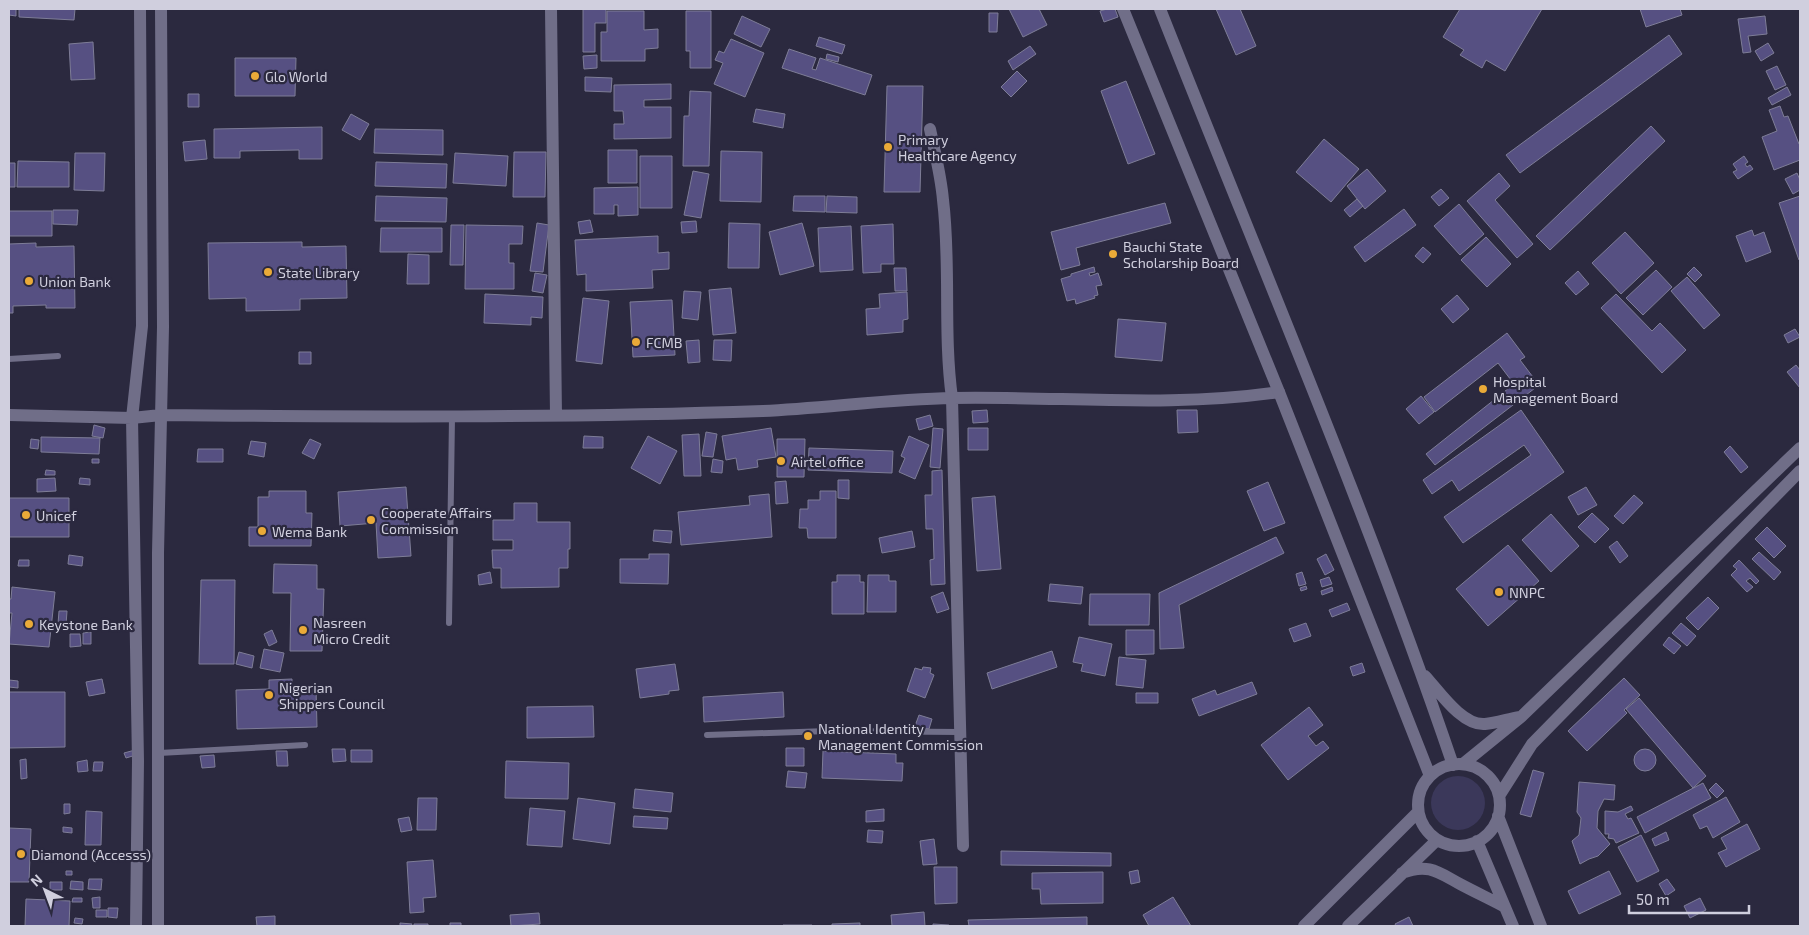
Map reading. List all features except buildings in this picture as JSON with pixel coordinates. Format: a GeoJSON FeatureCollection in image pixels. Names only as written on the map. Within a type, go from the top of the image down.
{"type":"FeatureCollection","features":[{"type":"Feature","properties":{"kind":"street"},"geometry":{"type":"LineString","coordinates":[[136,926],[138,761],[132,418],[142,326],[140,9]]}},
{"type":"Feature","properties":{"kind":"street"},"geometry":{"type":"LineString","coordinates":[[158,926],[160,753],[158,552],[163,327],[161,9]]}},
{"type":"Feature","properties":{"kind":"street"},"geometry":{"type":"LineString","coordinates":[[552,9],[556,415]]}},
{"type":"Feature","properties":{"kind":"street"},"geometry":{"type":"LineString","coordinates":[[1123,9],[1279,392],[1430,776]]}},
{"type":"Feature","properties":{"kind":"street"},"geometry":{"type":"LineString","coordinates":[[1160,9],[1309,379],[1458,764]]}},
{"type":"Feature","properties":{"kind":"street"},"geometry":{"type":"LineString","coordinates":[[930,129],[943,200],[948,310],[947,352],[952,398],[963,846]]}},
{"type":"Feature","properties":{"kind":"street"},"geometry":{"type":"LineString","coordinates":[[9,416],[132,418],[161,415],[452,417],[765,411],[952,398],[1176,401],[1251,396],[1279,392]]}},
{"type":"Feature","properties":{"kind":"street"},"geometry":{"type":"LineString","coordinates":[[1458,764],[1475,768],[1486,774],[1494,784],[1499,796],[1498,816],[1494,826],[1478,841],[1464,846],[1450,845],[1437,840],[1422,823],[1418,812],[1418,802],[1420,793],[1430,776],[1437,771],[1458,764],[1522,716],[1800,448]]}},
{"type":"Feature","properties":{"kind":"street"},"geometry":{"type":"LineString","coordinates":[[1499,796],[1532,744],[1800,471]]}},
{"type":"Feature","properties":{"kind":"street"},"geometry":{"type":"LineString","coordinates":[[1421,671],[1466,719],[1483,724],[1522,716]]}},
{"type":"Feature","properties":{"kind":"street"},"geometry":{"type":"LineString","coordinates":[[1304,926],[1418,812]]}},
{"type":"Feature","properties":{"kind":"street"},"geometry":{"type":"LineString","coordinates":[[1498,816],[1541,926]]}},
{"type":"Feature","properties":{"kind":"street"},"geometry":{"type":"LineString","coordinates":[[1348,926],[1437,840]]}},
{"type":"Feature","properties":{"kind":"street"},"geometry":{"type":"LineString","coordinates":[[1478,841],[1513,926]]}},
{"type":"Feature","properties":{"kind":"street"},"geometry":{"type":"LineString","coordinates":[[1400,874],[1423,868],[1435,870],[1505,907]]}},
{"type":"Feature","properties":{"kind":"lane"},"geometry":{"type":"LineString","coordinates":[[9,359],[58,356]]}},
{"type":"Feature","properties":{"kind":"lane"},"geometry":{"type":"LineString","coordinates":[[449,623],[452,417]]}},
{"type":"Feature","properties":{"kind":"lane"},"geometry":{"type":"LineString","coordinates":[[707,735],[828,731],[960,732]]}},
{"type":"Feature","properties":{"kind":"lane"},"geometry":{"type":"LineString","coordinates":[[160,753],[305,745]]}},
{"type":"Feature","properties":{"kind":"shaded area"},"geometry":{"type":"Polygon","coordinates":[[[1458,776],[1468,778],[1477,784],[1483,793],[1485,803],[1483,813],[1477,822],[1468,828],[1458,830],[1448,828],[1439,822],[1433,813],[1431,803],[1433,793],[1439,784],[1448,778],[1458,776]]]}},
{"type":"Feature","properties":{"kind":"place","name":"Glo World"},"geometry":{"type":"Point","coordinates":[255,76]}},
{"type":"Feature","properties":{"kind":"place","name":"Primary Healthcare Agency"},"geometry":{"type":"Point","coordinates":[888,147]}},
{"type":"Feature","properties":{"kind":"place","name":"Bauchi State Scholarship Board"},"geometry":{"type":"Point","coordinates":[1113,254]}},
{"type":"Feature","properties":{"kind":"place","name":"State Library"},"geometry":{"type":"Point","coordinates":[268,272]}},
{"type":"Feature","properties":{"kind":"place","name":"Union Bank"},"geometry":{"type":"Point","coordinates":[29,281]}},
{"type":"Feature","properties":{"kind":"place","name":"FCMB"},"geometry":{"type":"Point","coordinates":[636,342]}},
{"type":"Feature","properties":{"kind":"place","name":"Hospital Management Board"},"geometry":{"type":"Point","coordinates":[1483,389]}},
{"type":"Feature","properties":{"kind":"place","name":"Airtel office"},"geometry":{"type":"Point","coordinates":[781,461]}},
{"type":"Feature","properties":{"kind":"place","name":"Unicef"},"geometry":{"type":"Point","coordinates":[26,515]}},
{"type":"Feature","properties":{"kind":"place","name":"Cooperate Affairs Commission"},"geometry":{"type":"Point","coordinates":[371,520]}},
{"type":"Feature","properties":{"kind":"place","name":"Wema Bank"},"geometry":{"type":"Point","coordinates":[262,531]}},
{"type":"Feature","properties":{"kind":"place","name":"NNPC"},"geometry":{"type":"Point","coordinates":[1499,592]}},
{"type":"Feature","properties":{"kind":"place","name":"Keystone Bank"},"geometry":{"type":"Point","coordinates":[29,624]}},
{"type":"Feature","properties":{"kind":"place","name":"Nasreen Micro Credit"},"geometry":{"type":"Point","coordinates":[303,630]}},
{"type":"Feature","properties":{"kind":"place","name":"Nigerian Shippers Council"},"geometry":{"type":"Point","coordinates":[269,695]}},
{"type":"Feature","properties":{"kind":"place","name":"National Identity Management Commission"},"geometry":{"type":"Point","coordinates":[808,736]}},
{"type":"Feature","properties":{"kind":"place","name":"Diamond (Accesss)"},"geometry":{"type":"Point","coordinates":[21,854]}}]}
